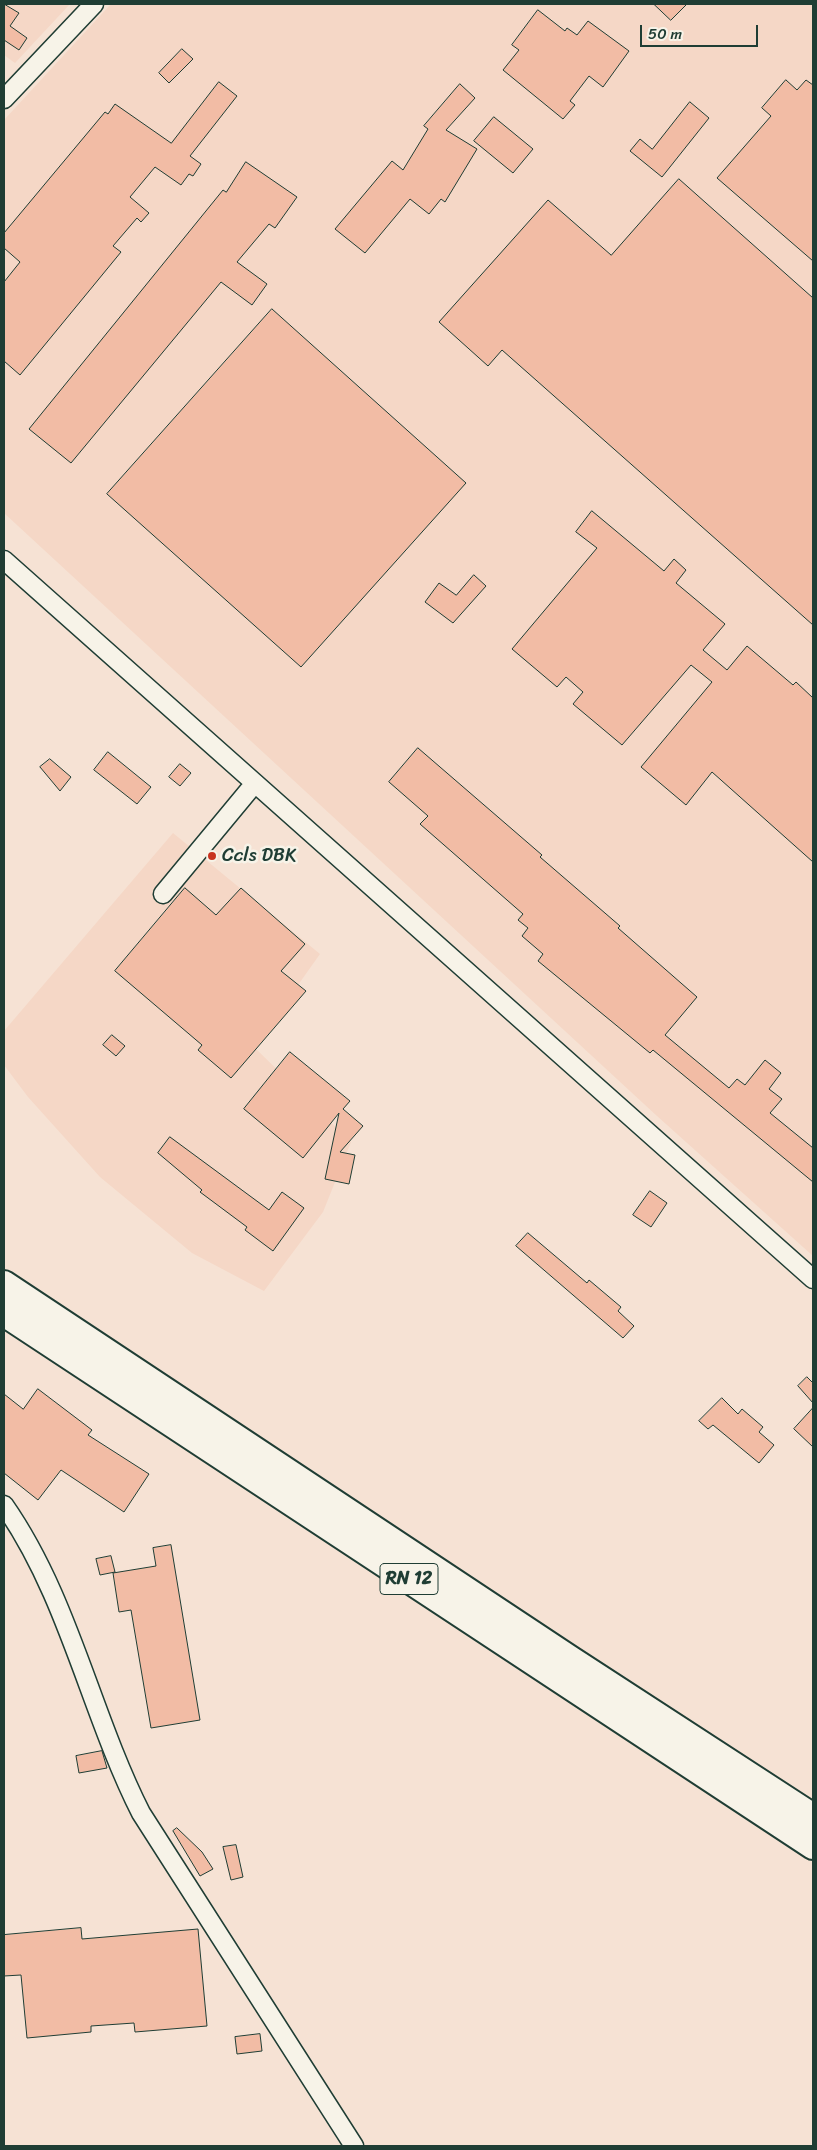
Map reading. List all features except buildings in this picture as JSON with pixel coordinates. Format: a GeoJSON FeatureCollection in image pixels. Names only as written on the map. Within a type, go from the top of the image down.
{"type":"FeatureCollection","features":[{"type":"Feature","properties":{"kind":"highway","name":"RN 12"},"geometry":{"type":"LineString","coordinates":[[4,1284],[570,1659],[813,1816]]}},
{"type":"Feature","properties":{"kind":"highway","name":"RN 12"},"geometry":{"type":"LineString","coordinates":[[4,1313],[813,1846]]}},
{"type":"Feature","properties":{"kind":"street"},"geometry":{"type":"LineString","coordinates":[[4,99],[94,4]]}},
{"type":"Feature","properties":{"kind":"street"},"geometry":{"type":"LineString","coordinates":[[4,560],[813,1279]]}},
{"type":"Feature","properties":{"kind":"street"},"geometry":{"type":"LineString","coordinates":[[163,894],[255,784]]}},
{"type":"Feature","properties":{"kind":"street"},"geometry":{"type":"LineString","coordinates":[[4,1505],[27,1538],[54,1595],[122,1775],[141,1813],[354,2146]]}},
{"type":"Feature","properties":{"kind":"shaded area"},"geometry":{"type":"Polygon","coordinates":[[[4,4],[70,4],[15,63],[4,55],[4,4]]]}},
{"type":"Feature","properties":{"kind":"shaded area"},"geometry":{"type":"Polygon","coordinates":[[[111,4],[813,4],[813,1256],[657,1116],[4,513],[4,120],[111,4]]]}},
{"type":"Feature","properties":{"kind":"shaded area"},"geometry":{"type":"Polygon","coordinates":[[[173,833],[320,954],[254,1047],[351,1142],[323,1212],[264,1291],[192,1253],[100,1177],[28,1097],[4,1065],[4,1031],[173,833]]]}},
{"type":"Feature","properties":{"kind":"place","name":"Ccls DBK"},"geometry":{"type":"Point","coordinates":[212,856]}}]}
